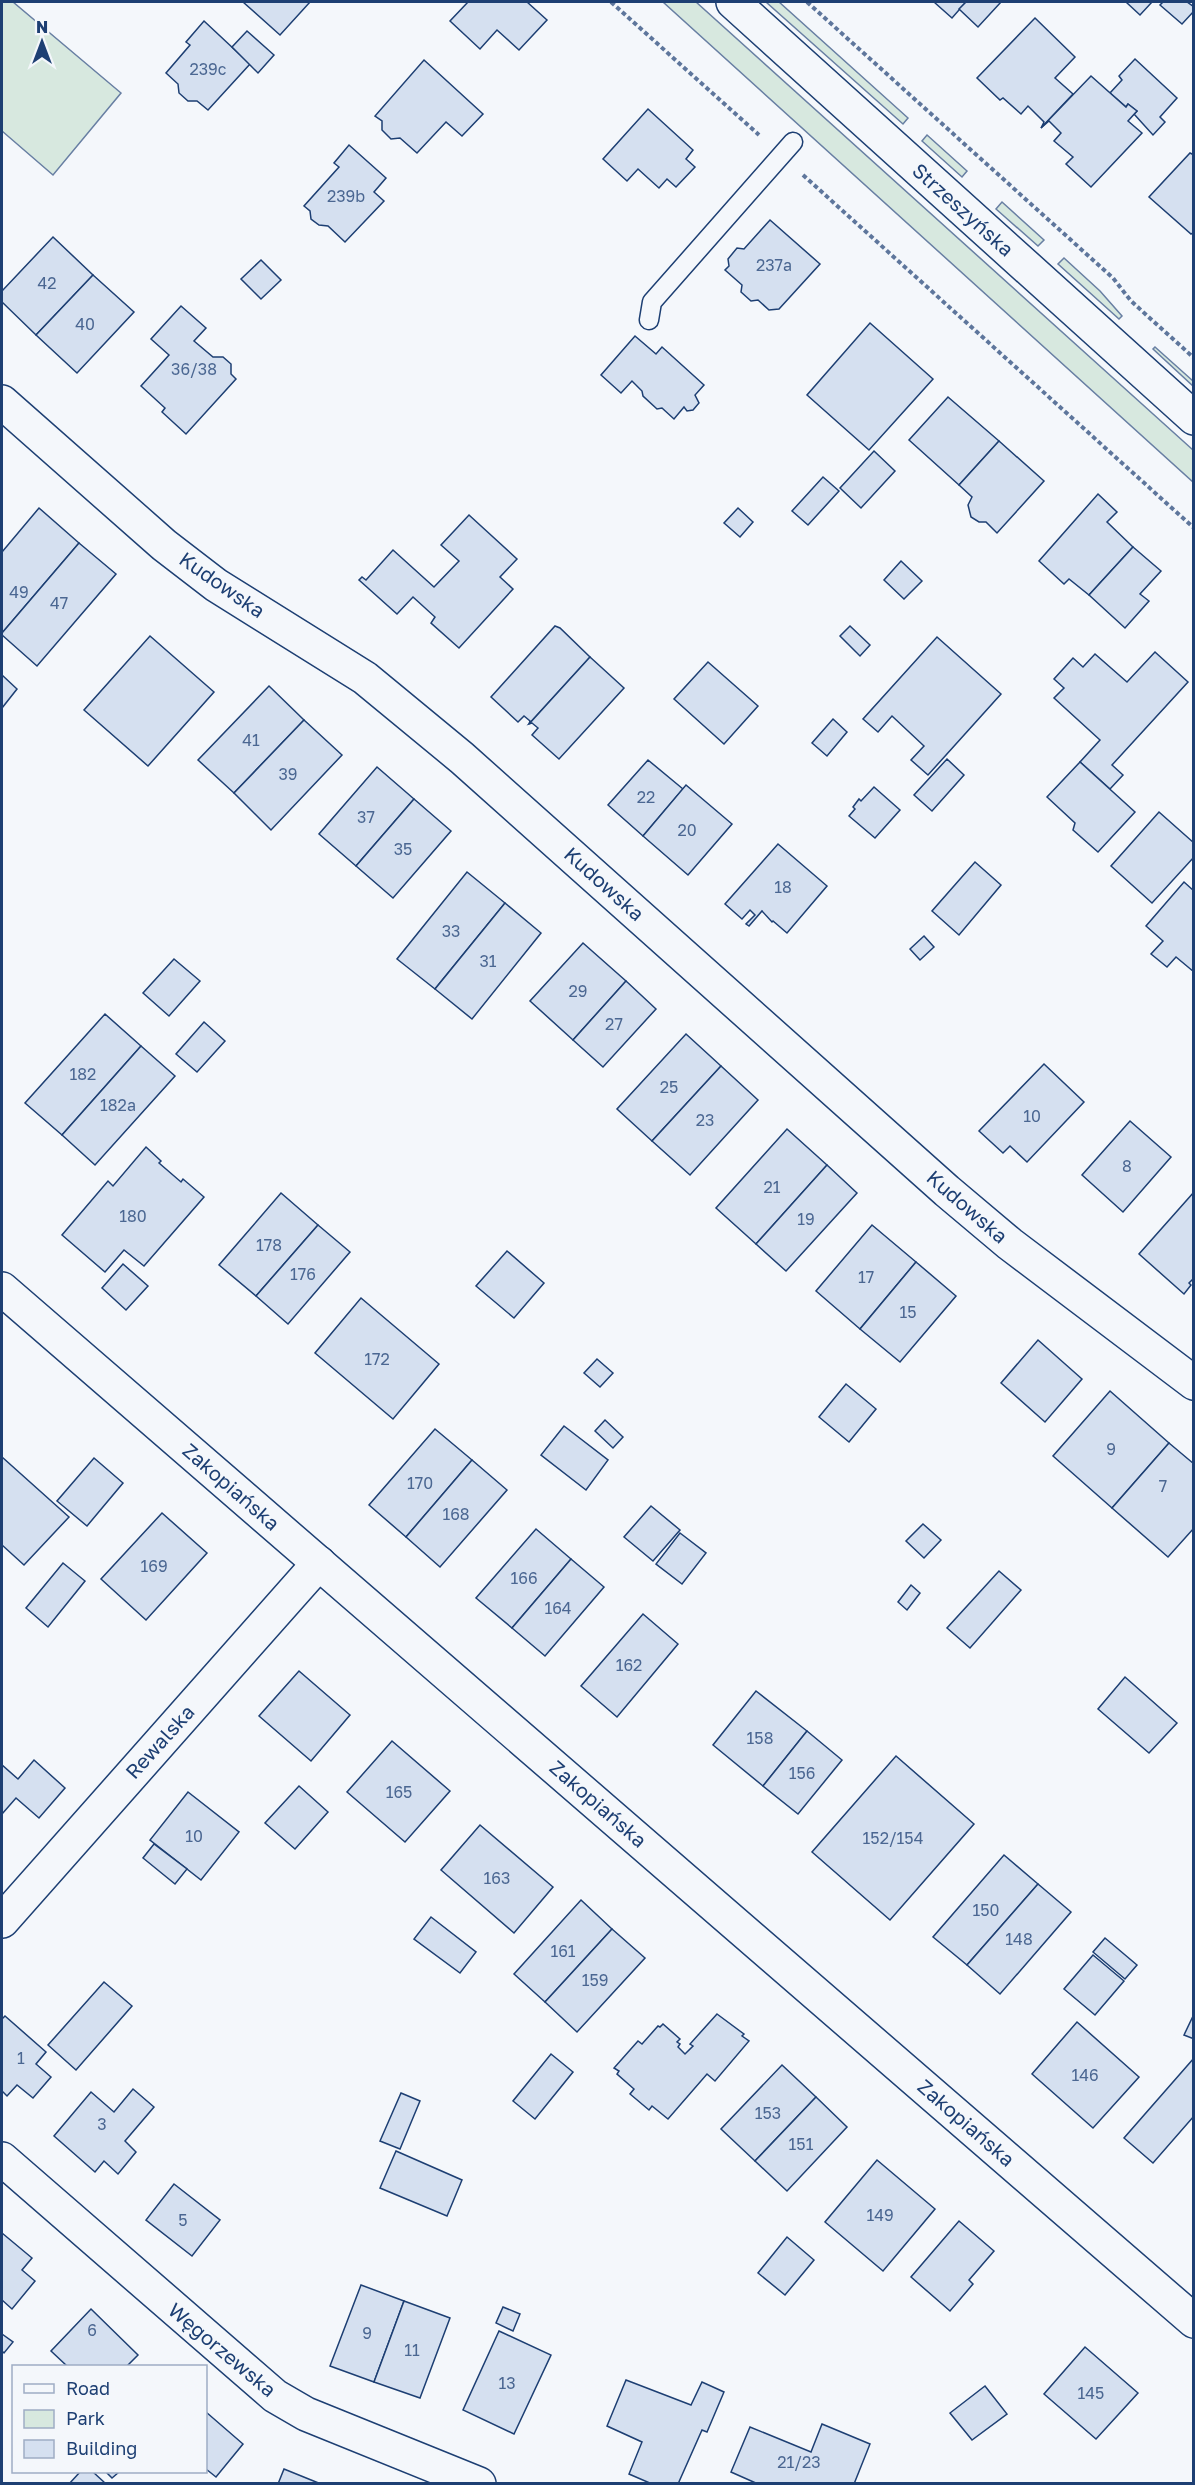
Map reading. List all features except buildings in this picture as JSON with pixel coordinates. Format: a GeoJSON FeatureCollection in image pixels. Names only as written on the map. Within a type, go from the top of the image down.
{"type":"FeatureCollection","features":[{"type":"Feature","properties":{"kind":"street","name":"Strzeszyńska"},"geometry":{"type":"LineString","coordinates":[[733,2],[1194,418]]}},
{"type":"Feature","properties":{"kind":"street","name":"Kudowska"},"geometry":{"type":"LineString","coordinates":[[2,402],[164,544],[216,585],[365,678],[383,692],[462,758],[947,1191],[1010,1244],[1194,1383]]}},
{"type":"Feature","properties":{"kind":"street","name":"Zakopiańska"},"geometry":{"type":"LineString","coordinates":[[2,1290],[1194,2321]]}},
{"type":"Feature","properties":{"kind":"street","name":"Rewalska"},"geometry":{"type":"LineString","coordinates":[[2,1921],[319,1563]]}},
{"type":"Feature","properties":{"kind":"street","name":"Węgorzewska"},"geometry":{"type":"LineString","coordinates":[[2,2159],[275,2396],[306,2414],[479,2484]]}},
{"type":"Feature","properties":{"kind":"lane"},"geometry":{"type":"LineString","coordinates":[[649,320],[652,302],[787,149]]}},
{"type":"Feature","properties":{"kind":"path"},"geometry":{"type":"LineString","coordinates":[[611,2],[787,149],[1194,528]]}},
{"type":"Feature","properties":{"kind":"path"},"geometry":{"type":"LineString","coordinates":[[807,2],[1113,278],[1131,301],[1194,358]]}},
{"type":"Feature","properties":{"kind":"green space"},"geometry":{"type":"Polygon","coordinates":[[[2,2],[13,2],[121,93],[53,175],[2,131],[2,2]]]}},
{"type":"Feature","properties":{"kind":"green space"},"geometry":{"type":"Polygon","coordinates":[[[663,2],[696,2],[1193,450],[1193,482],[663,2]]]}},
{"type":"Feature","properties":{"kind":"green space"},"geometry":{"type":"Polygon","coordinates":[[[766,2],[779,2],[908,118],[903,124],[766,2]]]}},
{"type":"Feature","properties":{"kind":"green space"},"geometry":{"type":"Polygon","coordinates":[[[927,135],[967,171],[962,177],[922,141],[927,135]]]}},
{"type":"Feature","properties":{"kind":"green space"},"geometry":{"type":"Polygon","coordinates":[[[1002,202],[1044,240],[1038,246],[996,209],[1002,202]]]}},
{"type":"Feature","properties":{"kind":"green space"},"geometry":{"type":"Polygon","coordinates":[[[1064,258],[1100,291],[1122,316],[1119,319],[1058,264],[1064,258]]]}},
{"type":"Feature","properties":{"kind":"green space"},"geometry":{"type":"Polygon","coordinates":[[[1155,347],[1193,381],[1193,386],[1153,349],[1155,347]]]}}]}
